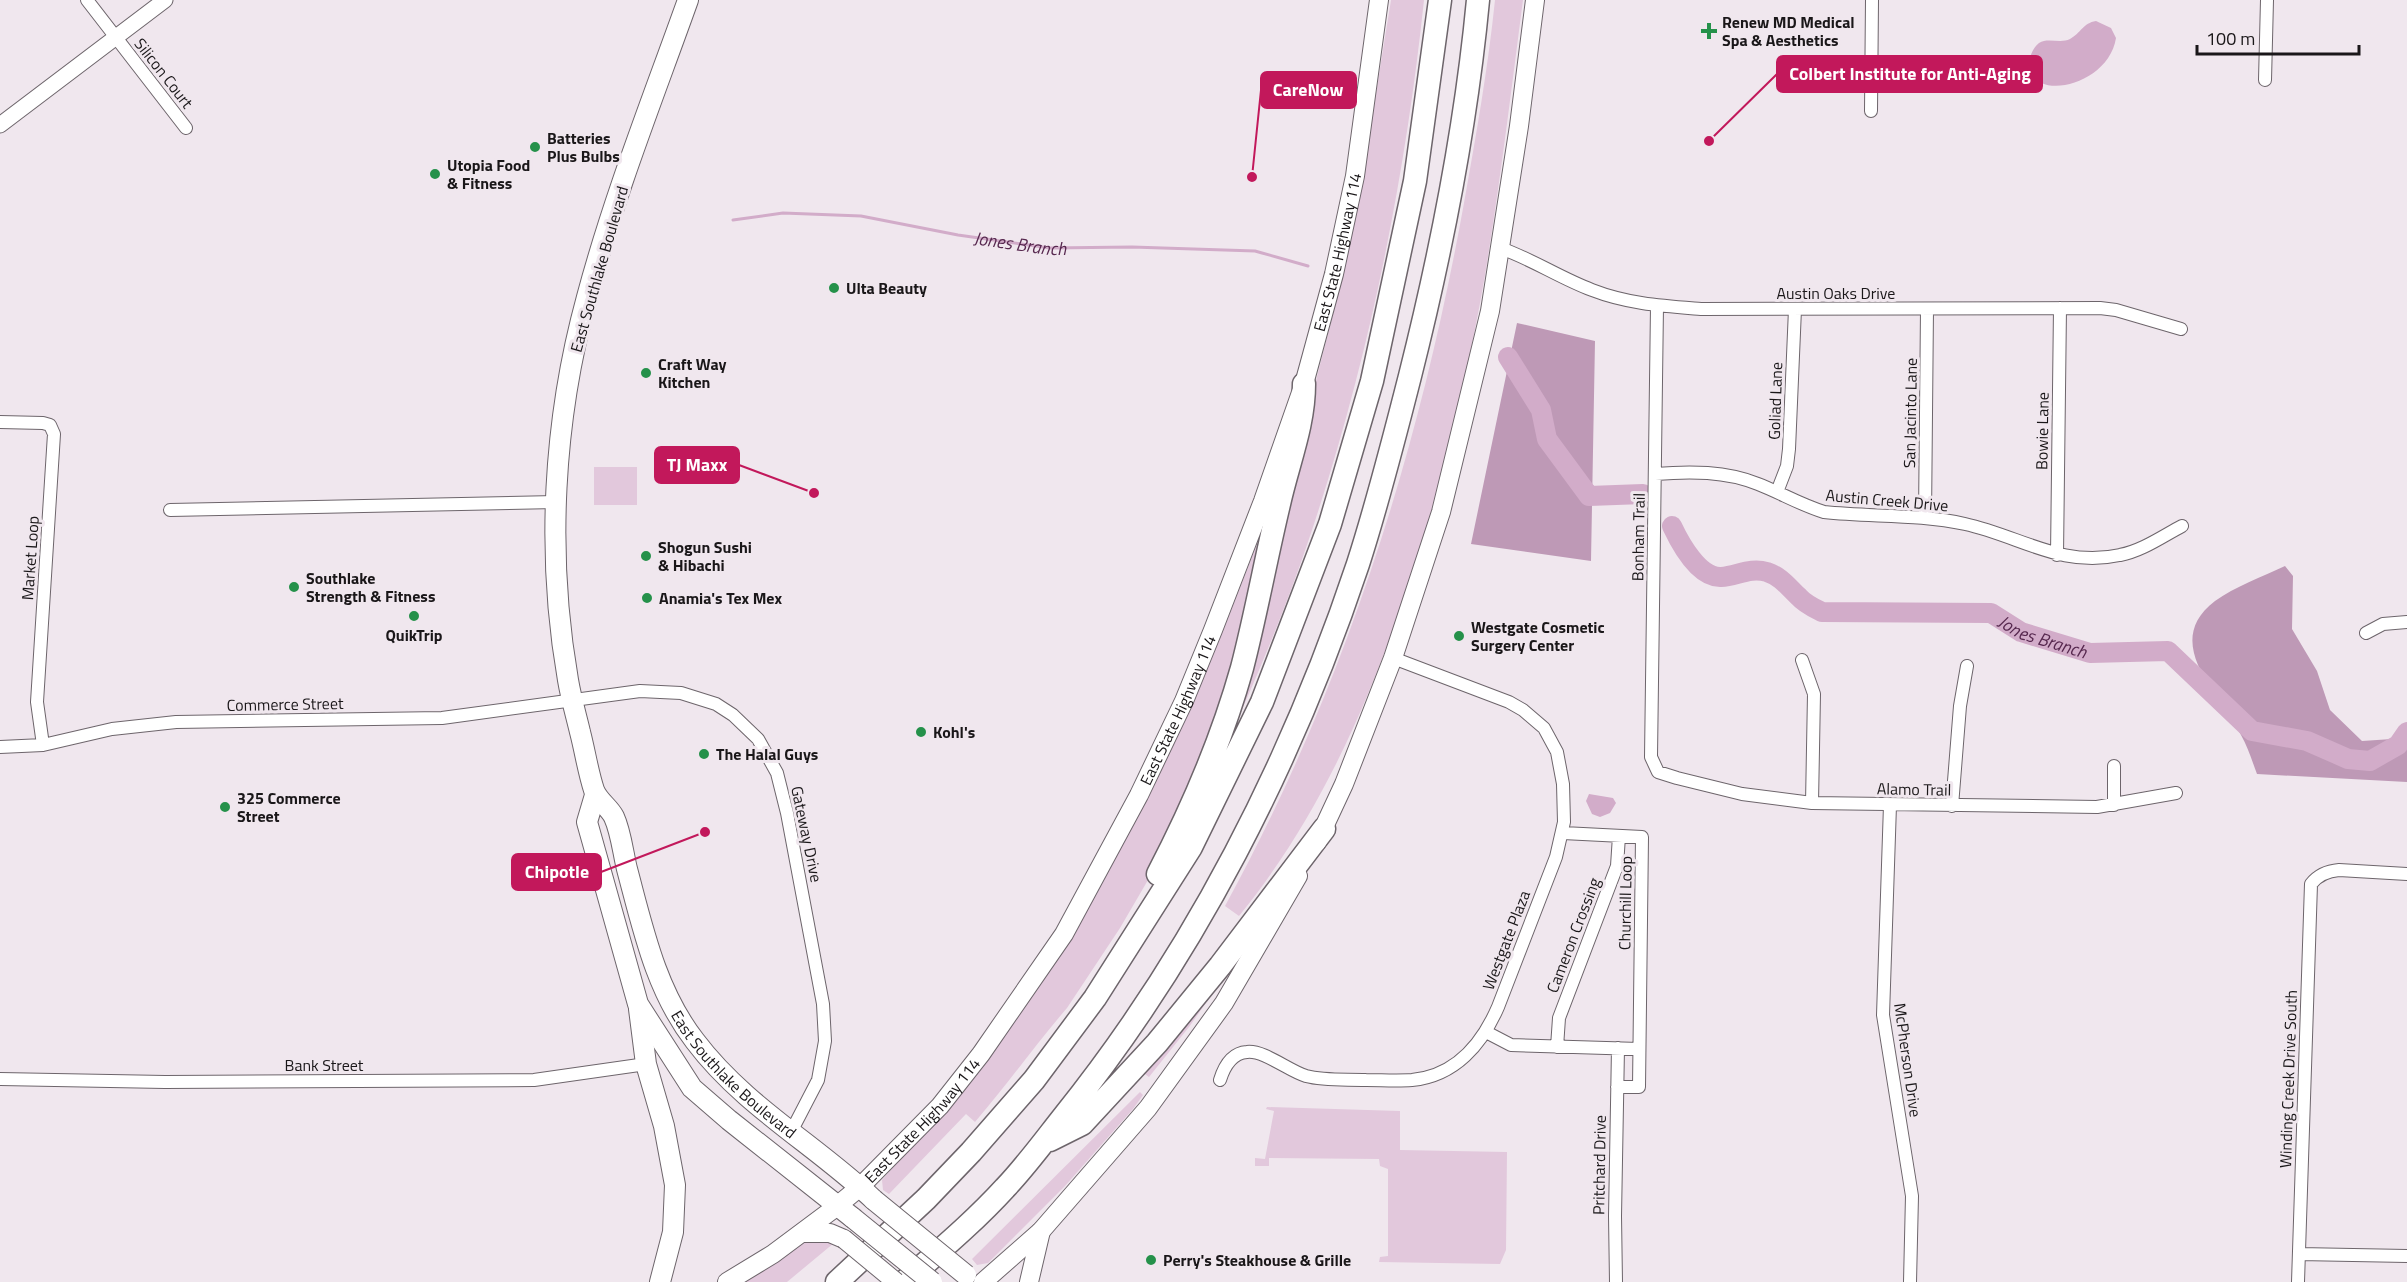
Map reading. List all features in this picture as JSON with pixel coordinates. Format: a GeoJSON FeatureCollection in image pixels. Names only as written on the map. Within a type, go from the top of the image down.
{"type":"FeatureCollection","features":[{"type":"Feature","properties":{"kind":"highway"},"geometry":{"type":"LineString","coordinates":[[837,1282],[948,1177],[1051,1058],[1095,998],[1191,847],[1262,702],[1330,524],[1372,381],[1415,181],[1440,0]]}},
{"type":"Feature","properties":{"kind":"highway"},"geometry":{"type":"LineString","coordinates":[[904,1282],[1005,1188],[1104,1066],[1140,1014],[1200,916],[1271,781],[1314,682],[1358,563],[1378,498],[1432,290],[1447,219],[1478,0]]}},
{"type":"Feature","properties":{"kind":"highway"},"geometry":{"type":"LineString","coordinates":[[1051,1058],[1057,1034],[1098,975],[1140,907],[1181,830],[1222,728],[1241,671],[1279,502],[1304,410],[1304,384]]}},
{"type":"Feature","properties":{"kind":"highway"},"geometry":{"type":"LineString","coordinates":[[1041,1145],[1082,1124],[1157,1043],[1220,966],[1324,829]]}},
{"type":"Feature","properties":{"kind":"main road","name":"East Southlake Boulevard"},"geometry":{"type":"LineString","coordinates":[[688,0],[606,231],[587,298],[570,375],[559,448],[555,539],[559,618],[573,701],[595,795],[613,816],[649,952],[661,984],[693,1040],[746,1097],[975,1280]]}},
{"type":"Feature","properties":{"kind":"main road","name":"East State Highway 114"},"geometry":{"type":"LineString","coordinates":[[727,1282],[802,1233],[846,1211],[867,1193],[981,1054],[1064,933],[1112,847],[1188,692],[1259,512],[1304,384],[1334,274],[1355,176],[1379,0]]}},
{"type":"Feature","properties":{"kind":"main road"},"geometry":{"type":"LineString","coordinates":[[975,1280],[1041,1231],[1148,1108],[1224,1003],[1271,925],[1324,829],[1344,784],[1393,658],[1441,512],[1490,311],[1519,126],[1535,0]]}},
{"type":"Feature","properties":{"kind":"main road","name":"East Southlake Boulevard"},"geometry":{"type":"LineString","coordinates":[[595,795],[587,822],[638,1004],[692,1088],[932,1282]]}},
{"type":"Feature","properties":{"kind":"main road"},"geometry":{"type":"LineString","coordinates":[[638,1004],[646,1064],[664,1126],[675,1185],[673,1232],[660,1282]]}},
{"type":"Feature","properties":{"kind":"main road"},"geometry":{"type":"LineString","coordinates":[[646,1064],[676,1074],[692,1088]]}},
{"type":"Feature","properties":{"kind":"main road"},"geometry":{"type":"LineString","coordinates":[[1029,1282],[1041,1231]]}},
{"type":"Feature","properties":{"kind":"main road"},"geometry":{"type":"LineString","coordinates":[[802,1233],[830,1233],[844,1239],[896,1282]]}},
{"type":"Feature","properties":{"kind":"street","name":"Silicon Court"},"geometry":{"type":"LineString","coordinates":[[87,0],[186,128]]}},
{"type":"Feature","properties":{"kind":"street"},"geometry":{"type":"LineString","coordinates":[[0,125],[165,0]]}},
{"type":"Feature","properties":{"kind":"street"},"geometry":{"type":"LineString","coordinates":[[1871,111],[1872,0]]}},
{"type":"Feature","properties":{"kind":"street"},"geometry":{"type":"LineString","coordinates":[[2265,80],[2267,0]]}},
{"type":"Feature","properties":{"kind":"street","name":"Austin Oaks Drive"},"geometry":{"type":"LineString","coordinates":[[1500,248],[1517,253],[1591,290],[1620,299],[1657,306],[1701,309],[2060,308],[2116,310],[2181,329]]}},
{"type":"Feature","properties":{"kind":"street","name":"Bonham Trail"},"geometry":{"type":"LineString","coordinates":[[1656,768],[1651,757],[1657,306]]}},
{"type":"Feature","properties":{"kind":"street","name":"Bowie Lane"},"geometry":{"type":"LineString","coordinates":[[2057,555],[2060,308]]}},
{"type":"Feature","properties":{"kind":"street","name":"Goliad Lane"},"geometry":{"type":"LineString","coordinates":[[1777,492],[1787,466],[1789,450],[1795,309]]}},
{"type":"Feature","properties":{"kind":"street","name":"San Jacinto Lane"},"geometry":{"type":"LineString","coordinates":[[1925,518],[1928,309]]}},
{"type":"Feature","properties":{"kind":"street","name":"Market Loop"},"geometry":{"type":"LineString","coordinates":[[0,422],[43,423],[50,425],[54,434],[37,702],[43,745]]}},
{"type":"Feature","properties":{"kind":"street","name":"Austin Creek Drive"},"geometry":{"type":"LineString","coordinates":[[1655,474],[1701,473],[1732,476],[1824,512],[1925,518],[1966,524],[2057,555],[2079,559],[2121,555],[2139,549],[2182,526]]}},
{"type":"Feature","properties":{"kind":"street"},"geometry":{"type":"LineString","coordinates":[[170,510],[556,502]]}},
{"type":"Feature","properties":{"kind":"street"},"geometry":{"type":"LineString","coordinates":[[2366,633],[2383,624],[2407,622]]}},
{"type":"Feature","properties":{"kind":"street","name":"Westgate Plaza"},"geometry":{"type":"LineString","coordinates":[[1220,1080],[1233,1058],[1249,1051],[1315,1078],[1418,1079],[1436,1074],[1461,1061],[1472,1051],[1486,1032],[1552,868],[1563,833],[1561,769],[1557,752],[1544,728],[1523,710],[1509,702],[1393,658]]}},
{"type":"Feature","properties":{"kind":"street"},"geometry":{"type":"LineString","coordinates":[[1802,660],[1814,694],[1812,803]]}},
{"type":"Feature","properties":{"kind":"street"},"geometry":{"type":"LineString","coordinates":[[1952,806],[1960,706],[1967,666]]}},
{"type":"Feature","properties":{"kind":"street","name":"Gateway Drive"},"geometry":{"type":"LineString","coordinates":[[573,701],[640,691],[681,693],[700,697],[733,715],[758,739],[768,755],[777,774],[787,813],[825,1023],[818,1080],[791,1132]]}},
{"type":"Feature","properties":{"kind":"street","name":"Commerce Street"},"geometry":{"type":"LineString","coordinates":[[0,747],[43,745],[112,729],[176,722],[442,718],[573,701]]}},
{"type":"Feature","properties":{"kind":"street"},"geometry":{"type":"LineString","coordinates":[[2114,766],[2114,805]]}},
{"type":"Feature","properties":{"kind":"street","name":"Alamo Trail"},"geometry":{"type":"LineString","coordinates":[[1656,768],[1658,772],[1677,778],[1742,794],[1812,803],[2097,807],[2175,793]]}},
{"type":"Feature","properties":{"kind":"street","name":"McPherson Drive"},"geometry":{"type":"LineString","coordinates":[[1890,805],[1883,1015],[1912,1196],[1910,1282]]}},
{"type":"Feature","properties":{"kind":"street","name":"Churchill Loop"},"geometry":{"type":"LineString","coordinates":[[1563,833],[1642,837],[1639,1087],[1617,1087]]}},
{"type":"Feature","properties":{"kind":"street","name":"Cameron Crossing"},"geometry":{"type":"LineString","coordinates":[[1557,1047],[1559,1018],[1617,866],[1619,836]]}},
{"type":"Feature","properties":{"kind":"street","name":"Winding Creek Drive South"},"geometry":{"type":"LineString","coordinates":[[2298,1282],[2307,1063],[2311,884],[2328,871],[2407,874]]}},
{"type":"Feature","properties":{"kind":"street"},"geometry":{"type":"LineString","coordinates":[[1486,1032],[1511,1045],[1639,1049]]}},
{"type":"Feature","properties":{"kind":"street","name":"Pritchard Drive"},"geometry":{"type":"LineString","coordinates":[[1616,1282],[1618,1048]]}},
{"type":"Feature","properties":{"kind":"street","name":"Bank Street"},"geometry":{"type":"LineString","coordinates":[[0,1079],[165,1082],[534,1080],[646,1064]]}},
{"type":"Feature","properties":{"kind":"street"},"geometry":{"type":"LineString","coordinates":[[2299,1254],[2407,1256]]}},
{"type":"Feature","properties":{"kind":"shaded area"},"geometry":{"type":"Polygon","coordinates":[[[1391,0],[1424,0],[1395,204],[1367,338],[1331,471],[1300,565],[1267,651],[1218,763],[1332,318],[1358,205],[1391,0]]]}},
{"type":"Feature","properties":{"kind":"shaded area"},"geometry":{"type":"Polygon","coordinates":[[[1495,0],[1523,0],[1485,275],[1459,405],[1437,490],[1412,574],[1383,656],[1332,773],[1289,846],[1239,916],[1225,906],[1268,823],[1307,738],[1342,652],[1401,475],[1446,295],[1477,127],[1495,0]]]}},
{"type":"Feature","properties":{"kind":"shaded area"},"geometry":{"type":"Polygon","coordinates":[[[2096,21],[2111,28],[2116,38],[2110,55],[2098,69],[2083,79],[2067,84],[2052,86],[2039,82],[2031,73],[2030,59],[2037,45],[2043,41],[2070,39],[2088,24],[2096,21]]]}},
{"type":"Feature","properties":{"kind":"shaded area"},"geometry":{"type":"Polygon","coordinates":[[[1517,323],[1595,341],[1591,561],[1471,544],[1517,323]]]}},
{"type":"Feature","properties":{"kind":"shaded area"},"geometry":{"type":"Polygon","coordinates":[[[594,467],[637,467],[637,505],[594,505],[594,467]]]}},
{"type":"Feature","properties":{"kind":"shaded area"},"geometry":{"type":"Polygon","coordinates":[[[1263,529],[1228,690],[1155,868],[1120,928],[1067,1008],[987,1108],[975,1122],[966,1114],[889,1194],[883,1190],[882,1180],[960,1091],[1194,699],[1263,529]]]}},
{"type":"Feature","properties":{"kind":"shaded area"},"geometry":{"type":"Polygon","coordinates":[[[2285,566],[2293,576],[2292,629],[2317,671],[2330,710],[2362,741],[2407,738],[2407,782],[2257,774],[2241,735],[2200,668],[2194,651],[2193,634],[2199,617],[2215,601],[2240,586],[2285,566]]]}},
{"type":"Feature","properties":{"kind":"shaded area"},"geometry":{"type":"Polygon","coordinates":[[[1589,794],[1613,798],[1616,803],[1610,813],[1600,817],[1592,814],[1586,801],[1589,794]]]}},
{"type":"Feature","properties":{"kind":"shaded area"},"geometry":{"type":"Polygon","coordinates":[[[1220,983],[1149,1077],[1142,1072],[1220,983]]]}},
{"type":"Feature","properties":{"kind":"shaded area"},"geometry":{"type":"Polygon","coordinates":[[[1140,1092],[1143,1095],[1133,1109],[1065,1186],[988,1263],[977,1265],[972,1259],[1140,1092]]]}},
{"type":"Feature","properties":{"kind":"shaded area"},"geometry":{"type":"Polygon","coordinates":[[[1267,1107],[1400,1111],[1400,1150],[1507,1152],[1506,1250],[1500,1264],[1379,1262],[1380,1257],[1388,1256],[1388,1169],[1380,1166],[1379,1159],[1269,1158],[1269,1166],[1255,1166],[1255,1158],[1265,1159],[1274,1111],[1266,1109],[1267,1107]]]}},
{"type":"Feature","properties":{"kind":"shaded area"},"geometry":{"type":"Polygon","coordinates":[[[815,1238],[834,1243],[787,1282],[739,1282],[799,1243],[815,1238]]]}},
{"type":"Feature","properties":{"kind":"waterway","name":"Jones Branch"},"geometry":{"type":"LineString","coordinates":[[733,220],[783,213],[861,216],[958,235],[1050,248],[1132,247],[1255,251],[1308,266]]}},
{"type":"Feature","properties":{"kind":"waterway","name":"Jones Branch"},"geometry":{"type":"LineString","coordinates":[[1508,357],[1541,410],[1547,439],[1589,496],[1643,494]]}},
{"type":"Feature","properties":{"kind":"waterway","name":"Jones Branch"},"geometry":{"type":"LineString","coordinates":[[1672,526],[1691,558],[1705,572],[1721,577],[1749,571],[1767,572],[1781,579],[1804,602],[1822,612],[1991,613],[2021,632],[2090,653],[2168,651],[2252,731],[2307,741],[2348,759],[2370,761],[2398,745],[2407,732]]}},
{"type":"Feature","properties":{"kind":"place","name":"Renew MD Medical Spa & Aesthetics"},"geometry":{"type":"Point","coordinates":[1709,31]}},
{"type":"Feature","properties":{"kind":"place","name":"Colbert Institute for Anti-Aging"},"geometry":{"type":"Point","coordinates":[1709,141]}},
{"type":"Feature","properties":{"kind":"place","name":"Batteries Plus Bulbs"},"geometry":{"type":"Point","coordinates":[535,147]}},
{"type":"Feature","properties":{"kind":"place","name":"Utopia Food & Fitness"},"geometry":{"type":"Point","coordinates":[435,174]}},
{"type":"Feature","properties":{"kind":"place","name":"CareNow"},"geometry":{"type":"Point","coordinates":[1252,177]}},
{"type":"Feature","properties":{"kind":"place","name":"Ulta Beauty"},"geometry":{"type":"Point","coordinates":[834,288]}},
{"type":"Feature","properties":{"kind":"place","name":"Craft Way Kitchen"},"geometry":{"type":"Point","coordinates":[646,373]}},
{"type":"Feature","properties":{"kind":"place","name":"TJ Maxx"},"geometry":{"type":"Point","coordinates":[814,493]}},
{"type":"Feature","properties":{"kind":"place","name":"Shogun Sushi & Hibachi"},"geometry":{"type":"Point","coordinates":[646,556]}},
{"type":"Feature","properties":{"kind":"place","name":"Southlake Strength & Fitness"},"geometry":{"type":"Point","coordinates":[294,587]}},
{"type":"Feature","properties":{"kind":"place","name":"Anamia's Tex Mex"},"geometry":{"type":"Point","coordinates":[647,598]}},
{"type":"Feature","properties":{"kind":"place","name":"QuikTrip"},"geometry":{"type":"Point","coordinates":[414,616]}},
{"type":"Feature","properties":{"kind":"place","name":"Westgate Cosmetic Surgery Center"},"geometry":{"type":"Point","coordinates":[1459,636]}},
{"type":"Feature","properties":{"kind":"place","name":"Kohl's"},"geometry":{"type":"Point","coordinates":[921,732]}},
{"type":"Feature","properties":{"kind":"place","name":"The Halal Guys"},"geometry":{"type":"Point","coordinates":[704,754]}},
{"type":"Feature","properties":{"kind":"place","name":"325 Commerce Street"},"geometry":{"type":"Point","coordinates":[225,807]}},
{"type":"Feature","properties":{"kind":"place","name":"Chipotle"},"geometry":{"type":"Point","coordinates":[705,832]}},
{"type":"Feature","properties":{"kind":"place","name":"Perry's Steakhouse & Grille"},"geometry":{"type":"Point","coordinates":[1151,1260]}}]}
